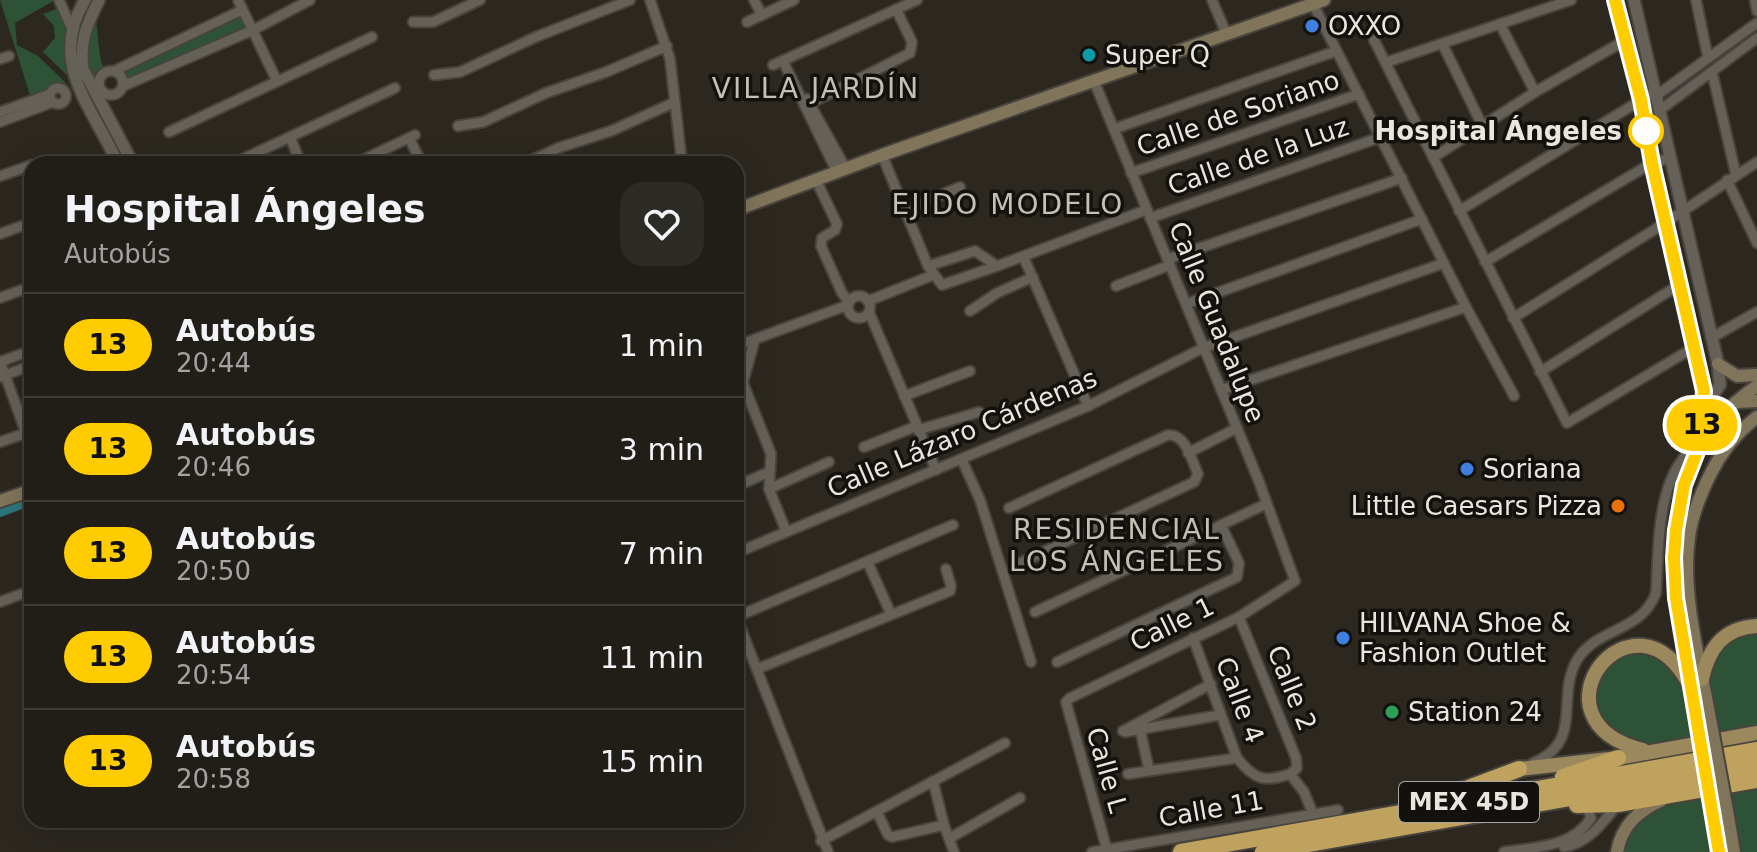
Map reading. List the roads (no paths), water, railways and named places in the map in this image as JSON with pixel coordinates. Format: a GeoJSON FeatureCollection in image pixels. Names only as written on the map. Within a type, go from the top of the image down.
{"type":"FeatureCollection","features":[{"type":"Feature","properties":{"kind":"highway","name":"MEX 45D"},"geometry":{"type":"LineString","coordinates":[[1181,852],[1317,821],[1510,794],[1757,750]]}},
{"type":"Feature","properties":{"kind":"highway"},"geometry":{"type":"LineString","coordinates":[[1510,794],[1618,758]]}},
{"type":"Feature","properties":{"kind":"highway","name":"MEX 45D"},"geometry":{"type":"LineString","coordinates":[[1263,852],[1757,765]]}},
{"type":"Feature","properties":{"kind":"highway"},"geometry":{"type":"LineString","coordinates":[[1317,821],[1463,790],[1519,769]]}},
{"type":"Feature","properties":{"kind":"highway"},"geometry":{"type":"LineString","coordinates":[[1543,803],[1618,804],[1757,780]]}},
{"type":"Feature","properties":{"kind":"main road"},"geometry":{"type":"LineString","coordinates":[[744,207],[882,155],[1319,2]]}},
{"type":"Feature","properties":{"kind":"main road"},"geometry":{"type":"LineString","coordinates":[[1718,364],[1737,376],[1757,375]]}},
{"type":"Feature","properties":{"kind":"main road"},"geometry":{"type":"LineString","coordinates":[[1734,851],[1709,713],[1696,682],[1676,598],[1674,558],[1684,485],[1700,444],[1720,416],[1757,386]]}},
{"type":"Feature","properties":{"kind":"main road"},"geometry":{"type":"LineString","coordinates":[[1736,402],[1757,401]]}},
{"type":"Feature","properties":{"kind":"main road"},"geometry":{"type":"LineString","coordinates":[[1719,851],[1696,717],[1689,535],[1699,496],[1720,455],[1757,417]]}},
{"type":"Feature","properties":{"kind":"main road"},"geometry":{"type":"LineString","coordinates":[[0,501],[24,493]]}},
{"type":"Feature","properties":{"kind":"main road"},"geometry":{"type":"LineString","coordinates":[[1696,682],[1723,636],[1737,629],[1757,626]]}},
{"type":"Feature","properties":{"kind":"main road"},"geometry":{"type":"LineString","coordinates":[[1647,751],[1621,743],[1594,720],[1588,698],[1590,682],[1597,667],[1623,648],[1638,645],[1652,647],[1672,658],[1696,682]]}},
{"type":"Feature","properties":{"kind":"main road"},"geometry":{"type":"LineString","coordinates":[[1519,769],[1618,758],[1757,731]]}},
{"type":"Feature","properties":{"kind":"main road"},"geometry":{"type":"LineString","coordinates":[[1617,852],[1621,836],[1631,821],[1644,809],[1673,794]]}},
{"type":"Feature","properties":{"kind":"street"},"geometry":{"type":"LineString","coordinates":[[59,0],[72,29]]}},
{"type":"Feature","properties":{"kind":"street"},"geometry":{"type":"LineString","coordinates":[[85,0],[72,29],[70,53],[128,156]]}},
{"type":"Feature","properties":{"kind":"street"},"geometry":{"type":"LineString","coordinates":[[99,0],[85,27],[81,57],[97,120],[114,156]]}},
{"type":"Feature","properties":{"kind":"street"},"geometry":{"type":"LineString","coordinates":[[123,86],[253,30],[310,0]]}},
{"type":"Feature","properties":{"kind":"street"},"geometry":{"type":"LineString","coordinates":[[413,22],[433,22],[480,0]]}},
{"type":"Feature","properties":{"kind":"street"},"geometry":{"type":"LineString","coordinates":[[434,75],[460,72],[538,36],[630,0]]}},
{"type":"Feature","properties":{"kind":"street"},"geometry":{"type":"LineString","coordinates":[[650,0],[667,46],[681,156]]}},
{"type":"Feature","properties":{"kind":"street"},"geometry":{"type":"LineString","coordinates":[[754,0],[762,15]]}},
{"type":"Feature","properties":{"kind":"street"},"geometry":{"type":"LineString","coordinates":[[747,22],[794,0]]}},
{"type":"Feature","properties":{"kind":"street"},"geometry":{"type":"LineString","coordinates":[[842,170],[808,105],[778,63],[917,0]]}},
{"type":"Feature","properties":{"kind":"street"},"geometry":{"type":"LineString","coordinates":[[1212,0],[1226,33]]}},
{"type":"Feature","properties":{"kind":"street"},"geometry":{"type":"LineString","coordinates":[[1387,62],[1571,0]]}},
{"type":"Feature","properties":{"kind":"street"},"geometry":{"type":"LineString","coordinates":[[1519,769],[1544,758],[1562,738],[1569,683],[1576,661],[1595,642],[1641,617],[1653,602],[1659,527],[1666,497],[1676,471],[1692,449],[1700,444],[1705,405],[1641,100],[1615,0]]}},
{"type":"Feature","properties":{"kind":"street"},"geometry":{"type":"LineString","coordinates":[[1634,0],[1718,364],[1720,385],[1705,405]]}},
{"type":"Feature","properties":{"kind":"street"},"geometry":{"type":"LineString","coordinates":[[1696,0],[1708,58]]}},
{"type":"Feature","properties":{"kind":"street"},"geometry":{"type":"LineString","coordinates":[[1755,0],[1757,11]]}},
{"type":"Feature","properties":{"kind":"street"},"geometry":{"type":"LineString","coordinates":[[1319,2],[1336,51],[1514,396]]}},
{"type":"Feature","properties":{"kind":"street"},"geometry":{"type":"LineString","coordinates":[[88,89],[107,71],[114,71],[240,5],[277,81]]}},
{"type":"Feature","properties":{"kind":"street"},"geometry":{"type":"LineString","coordinates":[[808,105],[910,53],[912,42],[896,9]]}},
{"type":"Feature","properties":{"kind":"street"},"geometry":{"type":"LineString","coordinates":[[1459,211],[1656,93],[1757,23]]}},
{"type":"Feature","properties":{"kind":"street"},"geometry":{"type":"LineString","coordinates":[[1500,24],[1535,92]]}},
{"type":"Feature","properties":{"kind":"street"},"geometry":{"type":"LineString","coordinates":[[169,132],[372,37]]}},
{"type":"Feature","properties":{"kind":"street"},"geometry":{"type":"LineString","coordinates":[[1660,110],[1757,38]]}},
{"type":"Feature","properties":{"kind":"street"},"geometry":{"type":"LineString","coordinates":[[1374,40],[1567,423],[1693,348]]}},
{"type":"Feature","properties":{"kind":"street"},"geometry":{"type":"LineString","coordinates":[[1434,157],[1535,92],[1624,41]]}},
{"type":"Feature","properties":{"kind":"street"},"geometry":{"type":"LineString","coordinates":[[1443,45],[1482,125]]}},
{"type":"Feature","properties":{"kind":"street"},"geometry":{"type":"LineString","coordinates":[[458,126],[483,122],[546,93],[667,46]]}},
{"type":"Feature","properties":{"kind":"street"},"geometry":{"type":"LineString","coordinates":[[1114,129],[1336,51]]}},
{"type":"Feature","properties":{"kind":"street"},"geometry":{"type":"LineString","coordinates":[[88,89],[112,96],[121,91],[122,77],[114,71]]}},
{"type":"Feature","properties":{"kind":"street"},"geometry":{"type":"LineString","coordinates":[[1712,72],[1732,178],[1757,243]]}},
{"type":"Feature","properties":{"kind":"street"},"geometry":{"type":"LineString","coordinates":[[0,112],[52,98],[62,104],[65,93],[88,89],[101,76]]}},
{"type":"Feature","properties":{"kind":"street","name":"Calle Guadalupe"},"geometry":{"type":"LineString","coordinates":[[1094,81],[1237,428],[1295,581]]}},
{"type":"Feature","properties":{"kind":"street"},"geometry":{"type":"LineString","coordinates":[[249,156],[395,88]]}},
{"type":"Feature","properties":{"kind":"street","name":"Calle de Soriano"},"geometry":{"type":"LineString","coordinates":[[1131,173],[1359,94]]}},
{"type":"Feature","properties":{"kind":"street"},"geometry":{"type":"LineString","coordinates":[[0,122],[52,98]]}},
{"type":"Feature","properties":{"kind":"street"},"geometry":{"type":"LineString","coordinates":[[541,156],[611,131],[675,102]]}},
{"type":"Feature","properties":{"kind":"street"},"geometry":{"type":"LineString","coordinates":[[371,156],[412,136],[421,156]]}},
{"type":"Feature","properties":{"kind":"street"},"geometry":{"type":"LineString","coordinates":[[290,137],[298,156]]}},
{"type":"Feature","properties":{"kind":"street","name":"Calle de la Luz"},"geometry":{"type":"LineString","coordinates":[[930,271],[942,285],[952,284],[1148,214],[1381,137]]}},
{"type":"Feature","properties":{"kind":"street"},"geometry":{"type":"LineString","coordinates":[[882,155],[930,271]]}},
{"type":"Feature","properties":{"kind":"street"},"geometry":{"type":"LineString","coordinates":[[1485,262],[1652,163],[1670,158]]}},
{"type":"Feature","properties":{"kind":"street"},"geometry":{"type":"LineString","coordinates":[[1513,318],[1757,162]]}},
{"type":"Feature","properties":{"kind":"street"},"geometry":{"type":"LineString","coordinates":[[0,176],[24,167]]}},
{"type":"Feature","properties":{"kind":"street"},"geometry":{"type":"LineString","coordinates":[[1116,286],[1169,262],[1402,178]]}},
{"type":"Feature","properties":{"kind":"street"},"geometry":{"type":"LineString","coordinates":[[816,180],[837,224],[835,230],[822,238],[821,246],[849,303],[849,310],[860,318],[869,312]]}},
{"type":"Feature","properties":{"kind":"street"},"geometry":{"type":"LineString","coordinates":[[906,210],[960,187]]}},
{"type":"Feature","properties":{"kind":"street"},"geometry":{"type":"LineString","coordinates":[[1186,304],[1422,219]]}},
{"type":"Feature","properties":{"kind":"street"},"geometry":{"type":"LineString","coordinates":[[0,234],[24,225]]}},
{"type":"Feature","properties":{"kind":"street"},"geometry":{"type":"LineString","coordinates":[[868,301],[975,251],[997,266]]}},
{"type":"Feature","properties":{"kind":"street"},"geometry":{"type":"LineString","coordinates":[[1024,258],[1088,406]]}},
{"type":"Feature","properties":{"kind":"street","name":"Calle Lázaro Cárdenas"},"geometry":{"type":"LineString","coordinates":[[744,549],[1088,406],[1203,348],[1444,263]]}},
{"type":"Feature","properties":{"kind":"street"},"geometry":{"type":"LineString","coordinates":[[970,311],[997,293],[1033,277]]}},
{"type":"Feature","properties":{"kind":"street"},"geometry":{"type":"LineString","coordinates":[[1540,372],[1679,285]]}},
{"type":"Feature","properties":{"kind":"street"},"geometry":{"type":"LineString","coordinates":[[0,298],[24,289]]}},
{"type":"Feature","properties":{"kind":"street"},"geometry":{"type":"LineString","coordinates":[[744,343],[861,296],[868,301],[869,312],[936,470]]}},
{"type":"Feature","properties":{"kind":"street"},"geometry":{"type":"LineString","coordinates":[[1221,390],[1466,307]]}},
{"type":"Feature","properties":{"kind":"street"},"geometry":{"type":"LineString","coordinates":[[1711,338],[1757,312]]}},
{"type":"Feature","properties":{"kind":"street"},"geometry":{"type":"LineString","coordinates":[[744,369],[755,339]]}},
{"type":"Feature","properties":{"kind":"street"},"geometry":{"type":"LineString","coordinates":[[24,353],[0,361],[3,376],[24,421]]}},
{"type":"Feature","properties":{"kind":"street"},"geometry":{"type":"LineString","coordinates":[[3,376],[24,368]]}},
{"type":"Feature","properties":{"kind":"street"},"geometry":{"type":"LineString","coordinates":[[904,396],[970,371]]}},
{"type":"Feature","properties":{"kind":"street"},"geometry":{"type":"LineString","coordinates":[[744,394],[771,454],[769,489],[786,531]]}},
{"type":"Feature","properties":{"kind":"street"},"geometry":{"type":"LineString","coordinates":[[864,447],[918,428],[979,412]]}},
{"type":"Feature","properties":{"kind":"street"},"geometry":{"type":"LineString","coordinates":[[1188,453],[1237,428]]}},
{"type":"Feature","properties":{"kind":"street"},"geometry":{"type":"LineString","coordinates":[[0,442],[24,434]]}},
{"type":"Feature","properties":{"kind":"street"},"geometry":{"type":"LineString","coordinates":[[1009,508],[1168,435],[1182,438],[1198,474],[1194,482],[1020,563]]}},
{"type":"Feature","properties":{"kind":"street"},"geometry":{"type":"LineString","coordinates":[[962,460],[980,500],[1031,662]]}},
{"type":"Feature","properties":{"kind":"street"},"geometry":{"type":"LineString","coordinates":[[769,489],[829,462]]}},
{"type":"Feature","properties":{"kind":"street"},"geometry":{"type":"LineString","coordinates":[[744,483],[769,472]]}},
{"type":"Feature","properties":{"kind":"street"},"geometry":{"type":"LineString","coordinates":[[1035,612],[1266,504]]}},
{"type":"Feature","properties":{"kind":"street"},"geometry":{"type":"LineString","coordinates":[[744,613],[953,525]]}},
{"type":"Feature","properties":{"kind":"street"},"geometry":{"type":"LineString","coordinates":[[1057,662],[1237,577],[1239,563],[1221,525]]}},
{"type":"Feature","properties":{"kind":"street"},"geometry":{"type":"LineString","coordinates":[[868,563],[891,614]]}},
{"type":"Feature","properties":{"kind":"street"},"geometry":{"type":"LineString","coordinates":[[757,669],[950,591],[946,569]]}},
{"type":"Feature","properties":{"kind":"street","name":"Calle 1"},"geometry":{"type":"LineString","coordinates":[[1066,702],[1239,617],[1295,581]]}},
{"type":"Feature","properties":{"kind":"street"},"geometry":{"type":"LineString","coordinates":[[0,602],[24,593]]}},
{"type":"Feature","properties":{"kind":"street","name":"Calle 2"},"geometry":{"type":"LineString","coordinates":[[1239,617],[1296,758],[1297,768],[1290,774],[1304,792],[1317,821]]}},
{"type":"Feature","properties":{"kind":"street"},"geometry":{"type":"LineString","coordinates":[[744,636],[821,841],[828,852]]}},
{"type":"Feature","properties":{"kind":"street","name":"Calle 4"},"geometry":{"type":"LineString","coordinates":[[1193,638],[1237,758],[1250,775],[1263,779],[1290,774]]}},
{"type":"Feature","properties":{"kind":"street"},"geometry":{"type":"LineString","coordinates":[[1211,684],[1123,731],[1220,715]]}},
{"type":"Feature","properties":{"kind":"street","name":"Calle L"},"geometry":{"type":"LineString","coordinates":[[1066,702],[1107,850]]}},
{"type":"Feature","properties":{"kind":"street"},"geometry":{"type":"LineString","coordinates":[[1140,729],[1149,770]]}},
{"type":"Feature","properties":{"kind":"street"},"geometry":{"type":"LineString","coordinates":[[821,841],[1005,743]]}},
{"type":"Feature","properties":{"kind":"street"},"geometry":{"type":"LineString","coordinates":[[1128,774],[1237,758]]}},
{"type":"Feature","properties":{"kind":"street"},"geometry":{"type":"LineString","coordinates":[[933,781],[942,825],[954,852]]}},
{"type":"Feature","properties":{"kind":"street"},"geometry":{"type":"LineString","coordinates":[[950,838],[1020,798]]}},
{"type":"Feature","properties":{"kind":"street"},"geometry":{"type":"LineString","coordinates":[[1533,852],[1576,845],[1590,836],[1618,804]]}},
{"type":"Feature","properties":{"kind":"street"},"geometry":{"type":"LineString","coordinates":[[1504,852],[1569,840],[1591,818],[1586,805]]}},
{"type":"Feature","properties":{"kind":"street","name":"Calle 11"},"geometry":{"type":"LineString","coordinates":[[1092,852],[1317,821],[1338,810]]}},
{"type":"Feature","properties":{"kind":"street"},"geometry":{"type":"LineString","coordinates":[[877,812],[888,835],[892,837],[942,825]]}},
{"type":"Feature","properties":{"kind":"waterway"},"geometry":{"type":"LineString","coordinates":[[0,513],[24,504]]}},
{"type":"Feature","properties":{"kind":"place","name":"OXXO"},"geometry":{"type":"Point","coordinates":[1312,26]}},
{"type":"Feature","properties":{"kind":"place","name":"Super Q"},"geometry":{"type":"Point","coordinates":[1089,55]}},
{"type":"Feature","properties":{"kind":"place","name":"Hospital Ángeles"},"geometry":{"type":"Point","coordinates":[1646,131]}},
{"type":"Feature","properties":{"kind":"place","name":"Soriana"},"geometry":{"type":"Point","coordinates":[1467,469]}},
{"type":"Feature","properties":{"kind":"place","name":"Little Caesars Pizza"},"geometry":{"type":"Point","coordinates":[1618,506]}},
{"type":"Feature","properties":{"kind":"place","name":"HILVANA Shoe & Fashion Outlet"},"geometry":{"type":"Point","coordinates":[1343,638]}},
{"type":"Feature","properties":{"kind":"place","name":"Station 24"},"geometry":{"type":"Point","coordinates":[1392,712]}},
{"type":"Feature","properties":{"kind":"district","name":"VILLA JARDÍN"},"geometry":{"type":"Point","coordinates":[816,88]}},
{"type":"Feature","properties":{"kind":"district","name":"EJIDO MODELO"},"geometry":{"type":"Point","coordinates":[1008,204]}},
{"type":"Feature","properties":{"kind":"district","name":"RESIDENCIAL LOS ÁNGELES"},"geometry":{"type":"Point","coordinates":[1117,545]}}]}
